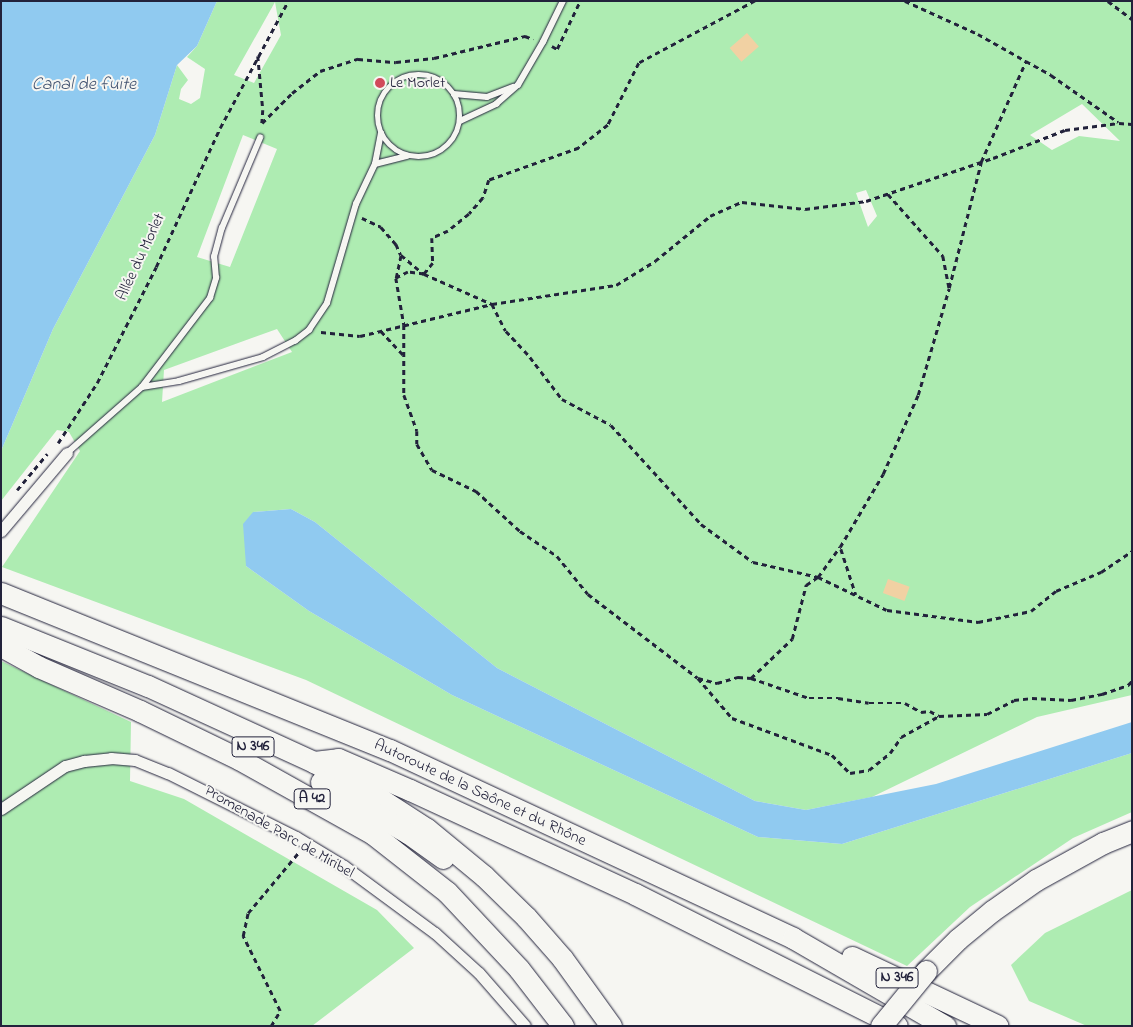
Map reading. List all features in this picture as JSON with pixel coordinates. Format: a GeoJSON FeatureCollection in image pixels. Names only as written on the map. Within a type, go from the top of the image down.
{"type":"FeatureCollection","features":[{"type":"Feature","properties":{"kind":"highway","name":"Autoroute de la Saône et du Rhône"},"geometry":{"type":"LineString","coordinates":[[1,593],[390,750],[793,938],[945,1026]]}},
{"type":"Feature","properties":{"kind":"highway","name":"N 346"},"geometry":{"type":"LineString","coordinates":[[1,627],[148,686],[314,762],[379,798],[427,829],[484,876],[526,917],[562,958],[611,1026]]}},
{"type":"Feature","properties":{"kind":"highway","name":"N 346"},"geometry":{"type":"LineString","coordinates":[[4,647],[42,659],[139,698],[289,763],[408,833],[462,871],[484,876]]}},
{"type":"Feature","properties":{"kind":"highway","name":"A 42"},"geometry":{"type":"LineString","coordinates":[[4,647],[39,666],[140,711],[239,759],[373,834],[447,892],[519,969],[564,1026]]}},
{"type":"Feature","properties":{"kind":"highway"},"geometry":{"type":"LineString","coordinates":[[314,762],[338,758],[410,790],[635,894],[897,1026]]}},
{"type":"Feature","properties":{"kind":"highway"},"geometry":{"type":"LineString","coordinates":[[881,1026],[926,971],[965,934],[1036,880],[1104,843],[1132,831]]}},
{"type":"Feature","properties":{"kind":"highway","name":"N 346"},"geometry":{"type":"LineString","coordinates":[[793,938],[831,948],[998,1026]]}},
{"type":"Feature","properties":{"kind":"street"},"geometry":{"type":"LineString","coordinates":[[1,531],[67,453]]}},
{"type":"Feature","properties":{"kind":"street"},"geometry":{"type":"LineString","coordinates":[[1,809],[65,766],[84,761],[111,758],[135,760],[168,773],[296,837],[344,866],[435,934],[479,973],[525,1026]]}},
{"type":"Feature","properties":{"kind":"lane"},"geometry":{"type":"LineString","coordinates":[[460,121],[496,104],[518,85],[543,42],[563,1]]}},
{"type":"Feature","properties":{"kind":"lane"},"geometry":{"type":"LineString","coordinates":[[375,164],[406,156],[421,158],[439,153],[451,143],[458,131],[460,121],[459,106],[454,94],[445,83],[431,76],[416,74],[400,79],[388,87],[380,100],[377,114],[381,134],[389,146],[406,156]]}},
{"type":"Feature","properties":{"kind":"lane"},"geometry":{"type":"LineString","coordinates":[[454,94],[487,98],[518,85]]}},
{"type":"Feature","properties":{"kind":"lane"},"geometry":{"type":"LineString","coordinates":[[142,387],[179,381],[263,357],[295,341],[309,330],[327,303],[352,214],[375,164],[381,134]]}},
{"type":"Feature","properties":{"kind":"lane"},"geometry":{"type":"LineString","coordinates":[[67,453],[142,387],[210,298],[216,278],[214,257],[222,228],[260,138]]}},
{"type":"Feature","properties":{"kind":"path","name":"Allée du Morlet"},"geometry":{"type":"LineString","coordinates":[[16,491],[64,436],[98,383],[156,267],[220,128],[288,1]]}},
{"type":"Feature","properties":{"kind":"path"},"geometry":{"type":"LineString","coordinates":[[262,123],[292,93],[320,71],[358,59],[396,62],[434,58],[525,36],[557,49],[580,1]]}},
{"type":"Feature","properties":{"kind":"path"},"geometry":{"type":"LineString","coordinates":[[424,274],[433,263],[432,238],[448,231],[469,214],[483,198],[489,180],[579,148],[608,126],[639,63],[755,1]]}},
{"type":"Feature","properties":{"kind":"path"},"geometry":{"type":"LineString","coordinates":[[904,1],[978,34],[1051,75],[1119,123]]}},
{"type":"Feature","properties":{"kind":"path"},"geometry":{"type":"LineString","coordinates":[[1108,1],[1132,19]]}},
{"type":"Feature","properties":{"kind":"path"},"geometry":{"type":"LineString","coordinates":[[258,54],[263,110],[260,138]]}},
{"type":"Feature","properties":{"kind":"path"},"geometry":{"type":"LineString","coordinates":[[751,678],[792,639],[806,585],[818,577],[840,548],[883,474],[918,395],[949,288],[981,162],[1026,61]]}},
{"type":"Feature","properties":{"kind":"path"},"geometry":{"type":"LineString","coordinates":[[309,330],[360,336],[492,304],[616,285],[655,262],[710,216],[742,202],[805,209],[866,201],[981,162],[1065,130],[1119,123],[1132,124]]}},
{"type":"Feature","properties":{"kind":"path"},"geometry":{"type":"LineString","coordinates":[[888,193],[943,256],[949,288]]}},
{"type":"Feature","properties":{"kind":"path"},"geometry":{"type":"LineString","coordinates":[[352,214],[382,227],[396,244],[401,255],[424,274],[492,304],[506,331],[530,357],[562,399],[611,424],[701,524],[753,562],[818,577],[887,610],[978,622],[1031,611],[1056,591],[1102,572],[1132,552]]}},
{"type":"Feature","properties":{"kind":"path"},"geometry":{"type":"LineString","coordinates":[[401,255],[396,278],[404,325],[404,395],[417,431],[417,444],[432,470],[476,492],[520,531],[557,556],[588,594],[698,678],[732,718],[832,755],[850,773],[869,770],[890,753],[902,737],[939,716],[987,714],[1014,700],[1071,700],[1102,694],[1128,685],[1132,681]]}},
{"type":"Feature","properties":{"kind":"path"},"geometry":{"type":"LineString","coordinates":[[396,278],[408,272],[424,274]]}},
{"type":"Feature","properties":{"kind":"path"},"geometry":{"type":"LineString","coordinates":[[381,331],[404,356]]}},
{"type":"Feature","properties":{"kind":"path"},"geometry":{"type":"LineString","coordinates":[[840,548],[856,595]]}},
{"type":"Feature","properties":{"kind":"path"},"geometry":{"type":"LineString","coordinates":[[698,678],[717,683],[738,677],[751,678],[809,698],[838,698],[869,703],[905,703],[920,712],[930,711],[939,716]]}},
{"type":"Feature","properties":{"kind":"path","name":"Promenade Parc de Miribel"},"geometry":{"type":"LineString","coordinates":[[290,848],[307,857]]}},
{"type":"Feature","properties":{"kind":"path"},"geometry":{"type":"LineString","coordinates":[[271,1026],[280,1011],[243,936],[248,913],[299,852]]}},
{"type":"Feature","properties":{"kind":"green space"},"geometry":{"type":"Polygon","coordinates":[[[217,1],[1132,1],[1132,695],[1037,717],[872,797],[806,810],[755,801],[497,668],[315,522],[291,509],[253,512],[246,566],[309,611],[452,695],[758,837],[842,844],[1132,753],[1132,812],[1073,838],[970,907],[907,966],[306,680],[2,567],[80,451],[69,432],[57,430],[1,501],[1,451],[53,329],[155,135],[177,65],[188,80],[181,89],[179,99],[191,104],[200,98],[205,69],[187,57],[197,46],[217,1]],[[275,2],[234,75],[254,83],[281,35],[275,2]],[[1082,104],[1030,135],[1052,150],[1079,136],[1120,141],[1082,104]],[[243,135],[197,257],[230,267],[277,149],[243,135]],[[866,190],[856,193],[868,227],[877,216],[866,190]],[[277,329],[164,370],[162,402],[292,352],[277,329]]]}},
{"type":"Feature","properties":{"kind":"green space"},"geometry":{"type":"Polygon","coordinates":[[[1,661],[131,722],[130,781],[184,799],[377,910],[414,948],[312,1026],[1,1026],[1,661]]]}},
{"type":"Feature","properties":{"kind":"green space"},"geometry":{"type":"Polygon","coordinates":[[[1132,890],[1132,1026],[1087,1026],[1029,1001],[1011,965],[1045,933],[1132,890]]]}},
{"type":"Feature","properties":{"kind":"water","name":"Canal de fuite"},"geometry":{"type":"Polygon","coordinates":[[[1,1],[217,1],[197,46],[177,65],[155,135],[53,329],[1,451],[1,1]]]}},
{"type":"Feature","properties":{"kind":"water"},"geometry":{"type":"Polygon","coordinates":[[[291,509],[315,522],[497,668],[755,801],[806,810],[936,784],[1132,722],[1132,753],[842,844],[758,837],[452,695],[309,611],[246,566],[243,524],[253,512],[291,509]]]}},
{"type":"Feature","properties":{"kind":"building"},"geometry":{"type":"Polygon","coordinates":[[[747,33],[759,47],[741,62],[730,48],[747,33]]]}},
{"type":"Feature","properties":{"kind":"building"},"geometry":{"type":"Polygon","coordinates":[[[888,579],[910,587],[904,601],[883,593],[888,579]]]}},
{"type":"Feature","properties":{"kind":"place","name":"Le Morlet"},"geometry":{"type":"Point","coordinates":[380,83]}}]}
